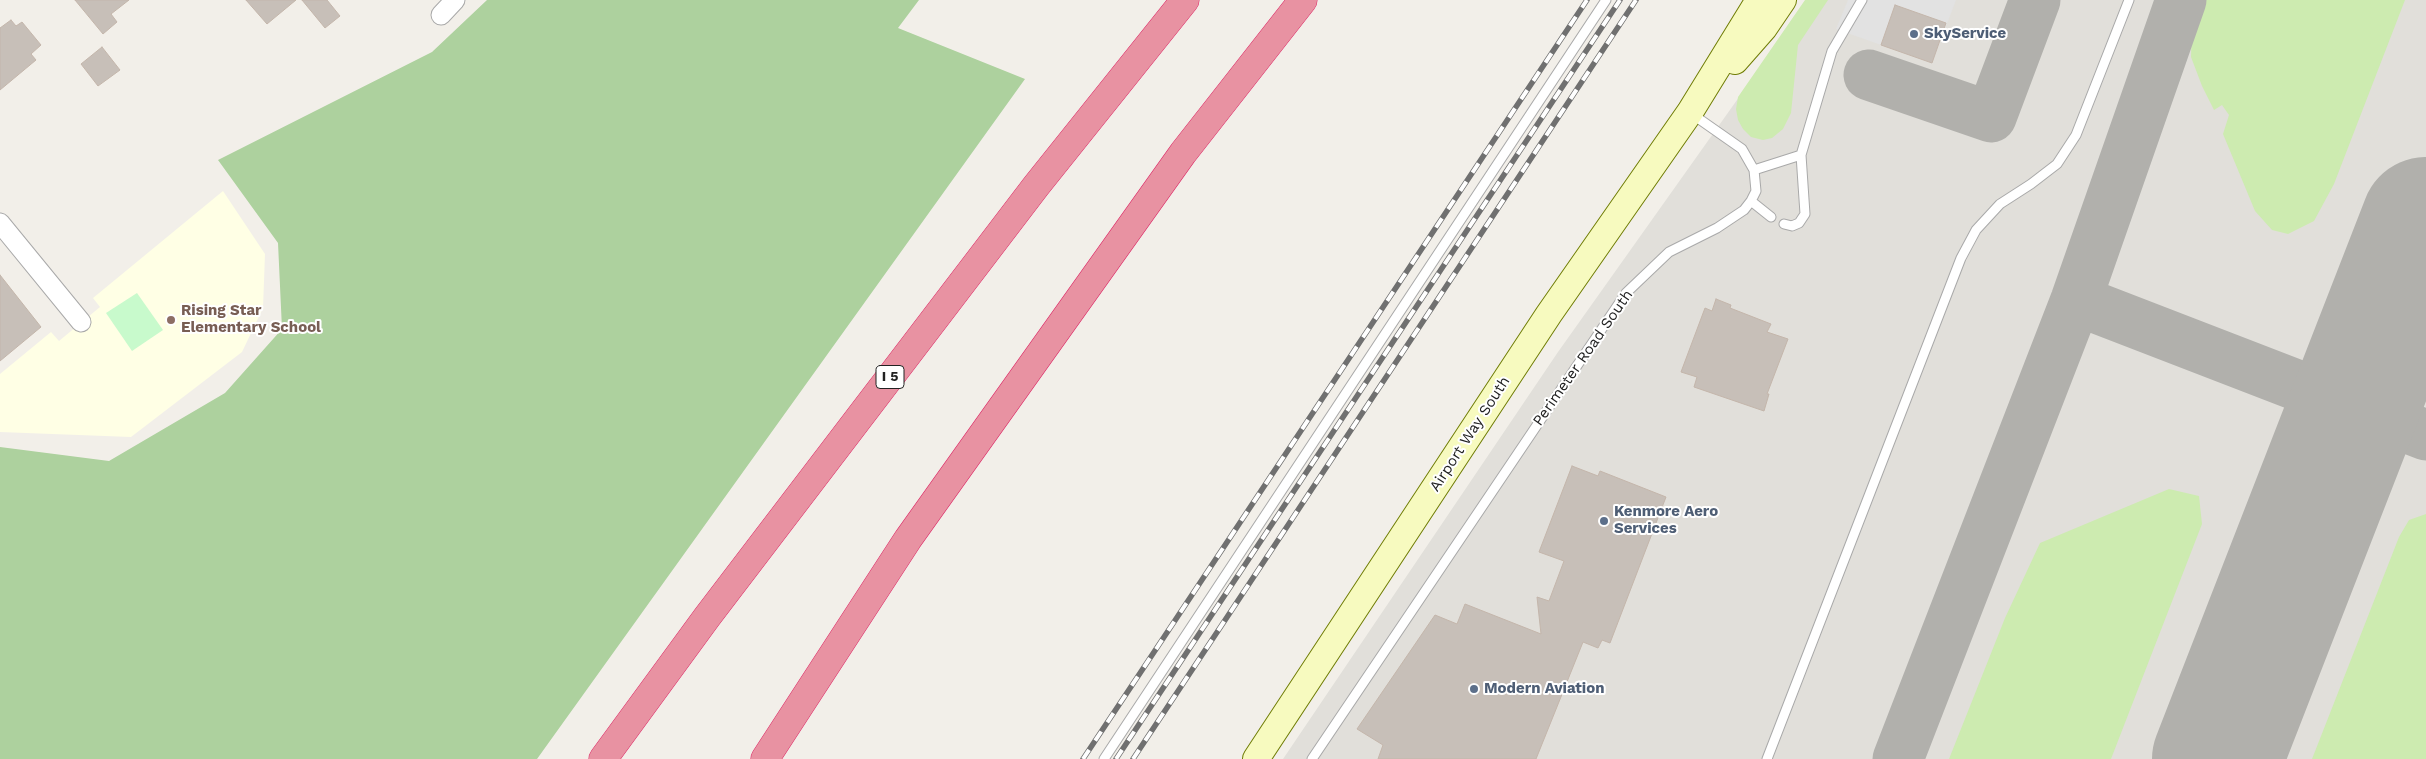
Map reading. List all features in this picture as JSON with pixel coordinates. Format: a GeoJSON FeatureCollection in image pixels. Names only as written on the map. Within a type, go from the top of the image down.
{"type":"FeatureCollection","features":[{"type":"Feature","properties":{"kind":"highway","name":"I 5"},"geometry":{"type":"LineString","coordinates":[[603,759],[707,617],[1036,186],[1186,0]]}},
{"type":"Feature","properties":{"kind":"highway"},"geometry":{"type":"LineString","coordinates":[[765,759],[908,539],[1183,154],[1303,0]]}},
{"type":"Feature","properties":{"kind":"main road","name":"Airport Way South"},"geometry":{"type":"LineString","coordinates":[[1256,759],[1550,314],[1690,112],[1759,0]]}},
{"type":"Feature","properties":{"kind":"main road","name":"Airport Way South"},"geometry":{"type":"LineString","coordinates":[[1690,112],[1764,28],[1783,0]]}},
{"type":"Feature","properties":{"kind":"street"},"geometry":{"type":"LineString","coordinates":[[441,15],[455,0]]}},
{"type":"Feature","properties":{"kind":"street"},"geometry":{"type":"LineString","coordinates":[[0,223],[80,322]]}},
{"type":"Feature","properties":{"kind":"lane"},"geometry":{"type":"LineString","coordinates":[[1104,759],[1606,0]]}},
{"type":"Feature","properties":{"kind":"lane"},"geometry":{"type":"LineString","coordinates":[[1784,224],[1792,226],[1799,223],[1805,214],[1801,155],[1832,51],[1862,0]]}},
{"type":"Feature","properties":{"kind":"lane"},"geometry":{"type":"LineString","coordinates":[[1767,759],[1961,258],[1976,230],[2000,204],[2057,164],[2076,135],[2129,0]]}},
{"type":"Feature","properties":{"kind":"lane"},"geometry":{"type":"LineString","coordinates":[[1690,112],[1742,149],[1754,170],[1756,191],[1751,201],[1771,217]]}},
{"type":"Feature","properties":{"kind":"lane"},"geometry":{"type":"LineString","coordinates":[[1754,170],[1801,155]]}},
{"type":"Feature","properties":{"kind":"lane","name":"Perimeter Road South"},"geometry":{"type":"LineString","coordinates":[[1312,759],[1626,293],[1669,252],[1717,228],[1744,210],[1751,201]]}},
{"type":"Feature","properties":{"kind":"shaded area"},"geometry":{"type":"Polygon","coordinates":[[[1808,0],[2426,0],[2426,759],[1283,759],[1558,352],[1808,0]]]}},
{"type":"Feature","properties":{"kind":"shaded area"},"geometry":{"type":"Polygon","coordinates":[[[1848,0],[1956,0],[1932,63],[1836,29],[1848,0]]]}},
{"type":"Feature","properties":{"kind":"shaded area","name":"Rising Star Elementary School"},"geometry":{"type":"Polygon","coordinates":[[[223,191],[265,254],[263,308],[242,352],[131,437],[0,432],[0,374],[51,332],[59,341],[100,307],[93,298],[223,191]]]}},
{"type":"Feature","properties":{"kind":"green space"},"geometry":{"type":"Polygon","coordinates":[[[487,0],[919,0],[898,28],[1025,79],[537,759],[0,759],[0,447],[109,461],[225,393],[282,329],[278,243],[218,160],[432,52],[487,0]]]}},
{"type":"Feature","properties":{"kind":"green space"},"geometry":{"type":"Polygon","coordinates":[[[1805,0],[1828,0],[1798,45],[1791,113],[1783,129],[1772,138],[1763,140],[1751,137],[1738,120],[1736,109],[1738,97],[1805,0]]]}},
{"type":"Feature","properties":{"kind":"green space"},"geometry":{"type":"Polygon","coordinates":[[[2199,0],[2405,0],[2334,184],[2314,221],[2288,234],[2272,230],[2255,211],[2223,134],[2229,115],[2222,105],[2214,110],[2202,86],[2191,57],[2192,18],[2199,0]]]}},
{"type":"Feature","properties":{"kind":"green space"},"geometry":{"type":"Polygon","coordinates":[[[137,293],[163,330],[132,351],[106,313],[137,293]]]}},
{"type":"Feature","properties":{"kind":"green space"},"geometry":{"type":"Polygon","coordinates":[[[2169,489],[2199,496],[2202,524],[2111,759],[1949,759],[2005,618],[2040,543],[2169,489]]]}},
{"type":"Feature","properties":{"kind":"green space"},"geometry":{"type":"Polygon","coordinates":[[[2426,514],[2426,759],[2312,759],[2399,537],[2409,520],[2426,514]]]}},
{"type":"Feature","properties":{"kind":"building"},"geometry":{"type":"Polygon","coordinates":[[[75,0],[129,0],[111,14],[117,22],[103,34],[75,0]]]}},
{"type":"Feature","properties":{"kind":"building"},"geometry":{"type":"Polygon","coordinates":[[[246,0],[296,0],[267,24],[246,0]]]}},
{"type":"Feature","properties":{"kind":"building"},"geometry":{"type":"Polygon","coordinates":[[[302,0],[327,0],[340,16],[325,28],[302,0]]]}},
{"type":"Feature","properties":{"kind":"building","name":"SkyService"},"geometry":{"type":"Polygon","coordinates":[[[1895,5],[1946,23],[1932,63],[1881,45],[1895,5]]]}},
{"type":"Feature","properties":{"kind":"building"},"geometry":{"type":"Polygon","coordinates":[[[11,20],[16,26],[22,22],[41,45],[31,54],[36,60],[0,90],[0,28],[11,20]]]}},
{"type":"Feature","properties":{"kind":"building"},"geometry":{"type":"Polygon","coordinates":[[[102,47],[120,70],[98,86],[81,64],[102,47]]]}},
{"type":"Feature","properties":{"kind":"building"},"geometry":{"type":"Polygon","coordinates":[[[0,275],[41,327],[0,361],[0,275]]]}},
{"type":"Feature","properties":{"kind":"building"},"geometry":{"type":"Polygon","coordinates":[[[1716,299],[1731,305],[1730,308],[1771,324],[1767,332],[1788,339],[1767,394],[1769,394],[1764,411],[1694,387],[1697,377],[1681,372],[1705,308],[1712,311],[1716,299]]]}},
{"type":"Feature","properties":{"kind":"building","name":"Modern Aviation"},"geometry":{"type":"Polygon","coordinates":[[[1572,466],[1598,476],[1600,471],[1666,497],[1610,643],[1602,640],[1598,648],[1583,642],[1536,759],[1378,759],[1383,745],[1357,729],[1435,615],[1457,624],[1465,604],[1541,634],[1537,597],[1549,601],[1564,561],[1539,552],[1572,466]]]}},
{"type":"Feature","properties":{"kind":"taxiway"},"geometry":{"type":"LineString","coordinates":[[1869,75],[1991,117],[2035,0]]}},
{"type":"Feature","properties":{"kind":"taxiway"},"geometry":{"type":"LineString","coordinates":[[1898,759],[2076,300],[2181,0]]}},
{"type":"Feature","properties":{"kind":"taxiway"},"geometry":{"type":"LineString","coordinates":[[2076,300],[2426,435]]}},
{"type":"Feature","properties":{"kind":"runway"},"geometry":{"type":"LineString","coordinates":[[2217,759],[2426,222]]}},
{"type":"Feature","properties":{"kind":"railway"},"geometry":{"type":"LineString","coordinates":[[1083,759],[1587,0]]}},
{"type":"Feature","properties":{"kind":"railway"},"geometry":{"type":"LineString","coordinates":[[1116,759],[1620,0]]}},
{"type":"Feature","properties":{"kind":"railway"},"geometry":{"type":"LineString","coordinates":[[1133,759],[1636,0]]}},
{"type":"Feature","properties":{"kind":"place","name":"SkyService"},"geometry":{"type":"Point","coordinates":[1914,34]}},
{"type":"Feature","properties":{"kind":"place","name":"Rising Star Elementary School"},"geometry":{"type":"Point","coordinates":[171,320]}},
{"type":"Feature","properties":{"kind":"place","name":"Kenmore Aero Services"},"geometry":{"type":"Point","coordinates":[1604,521]}},
{"type":"Feature","properties":{"kind":"place","name":"Modern Aviation"},"geometry":{"type":"Point","coordinates":[1474,689]}}]}
